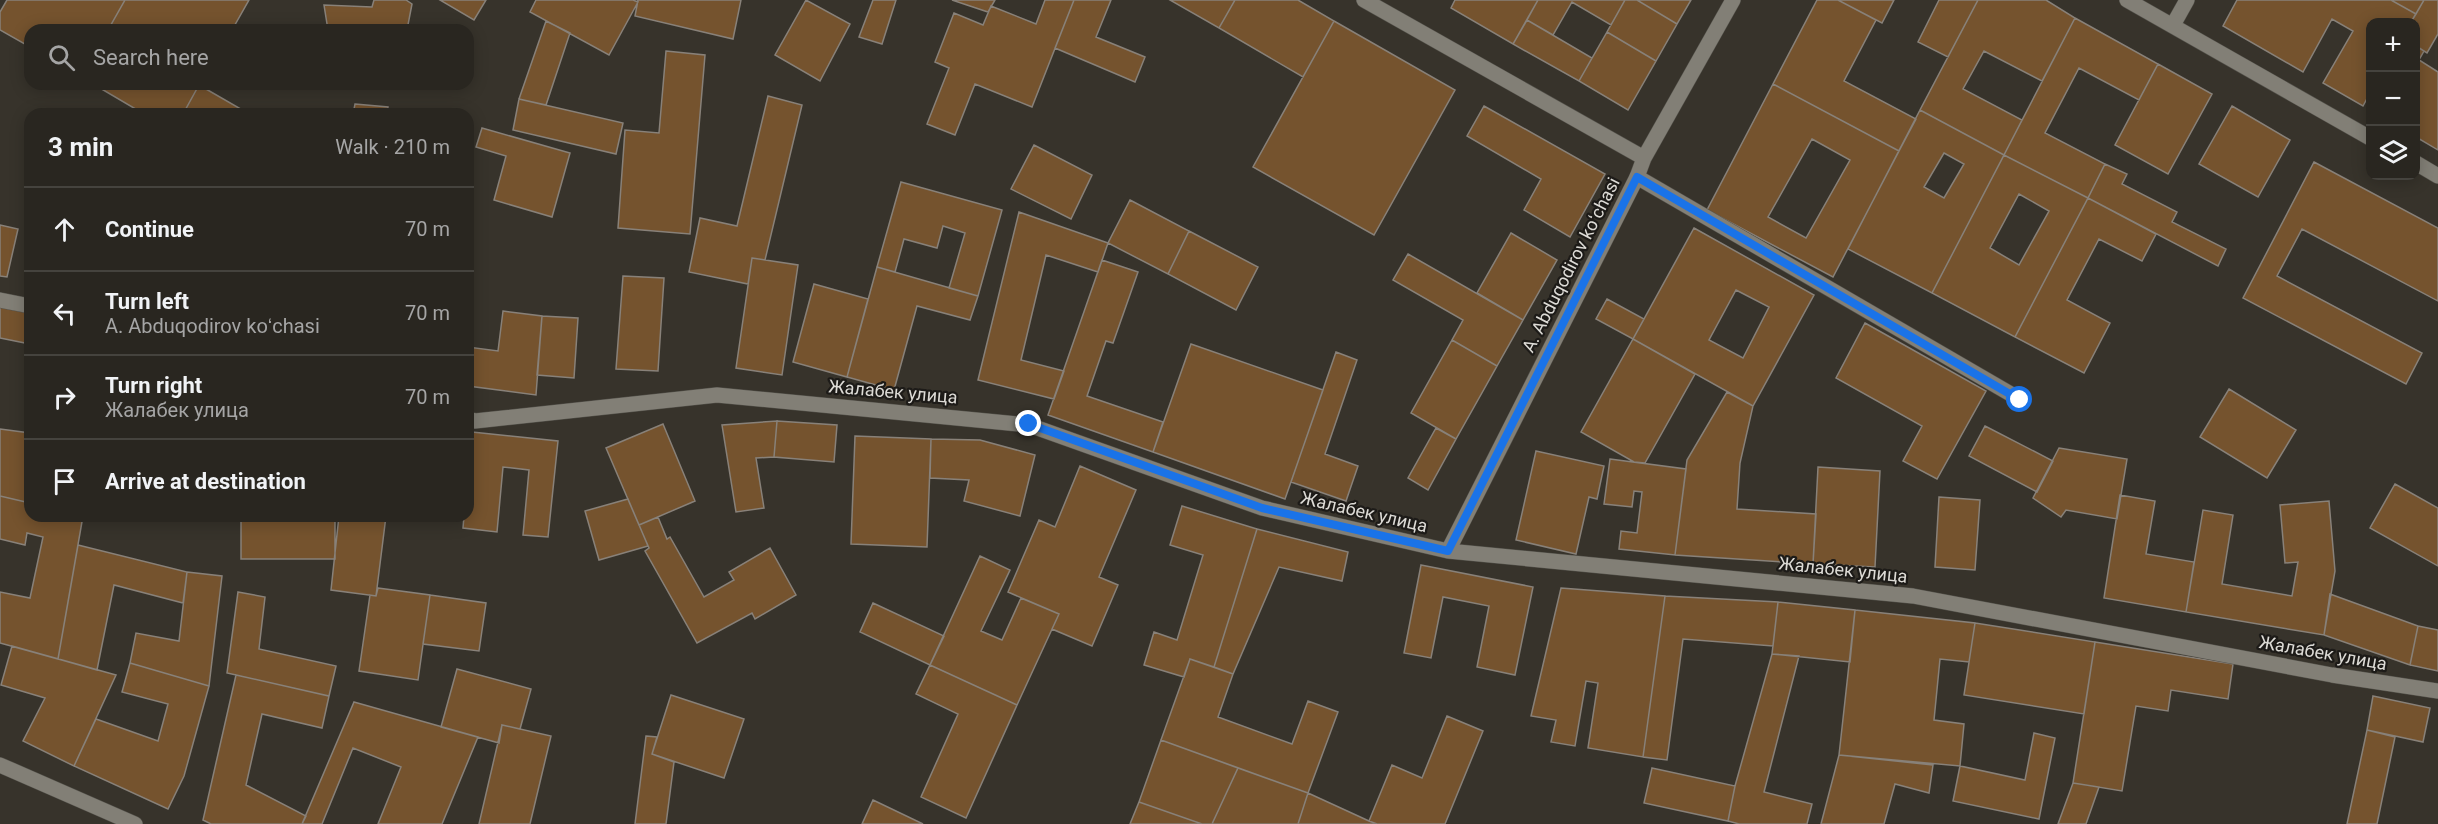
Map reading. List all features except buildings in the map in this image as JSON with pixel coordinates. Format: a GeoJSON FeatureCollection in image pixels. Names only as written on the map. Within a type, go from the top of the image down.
{"type":"FeatureCollection","features":[{"type":"Feature","properties":{"kind":"street"},"geometry":{"type":"LineString","coordinates":[[1364,0],[1644,158]]}},
{"type":"Feature","properties":{"kind":"street","name":"A. Abduqodirov koʻchasi"},"geometry":{"type":"LineString","coordinates":[[1448,551],[1637,177],[1644,158],[1733,0]]}},
{"type":"Feature","properties":{"kind":"street"},"geometry":{"type":"LineString","coordinates":[[2127,0],[2366,136]]}},
{"type":"Feature","properties":{"kind":"street"},"geometry":{"type":"LineString","coordinates":[[2173,25],[2187,0]]}},
{"type":"Feature","properties":{"kind":"street"},"geometry":{"type":"LineString","coordinates":[[2420,166],[2438,176]]}},
{"type":"Feature","properties":{"kind":"street"},"geometry":{"type":"LineString","coordinates":[[1637,177],[2020,400]]}},
{"type":"Feature","properties":{"kind":"street"},"geometry":{"type":"LineString","coordinates":[[0,300],[24,305]]}},
{"type":"Feature","properties":{"kind":"street","name":"Жалабек улица"},"geometry":{"type":"LineString","coordinates":[[474,421],[717,395],[1029,424],[1262,508],[1448,551],[1913,597],[2331,675],[2438,691]]}},
{"type":"Feature","properties":{"kind":"street"},"geometry":{"type":"LineString","coordinates":[[0,765],[135,824]]}},
{"type":"Feature","properties":{"kind":"route"},"geometry":{"type":"LineString","coordinates":[[1029,424],[1262,508],[1448,551],[1637,177],[2020,400]]}}]}
